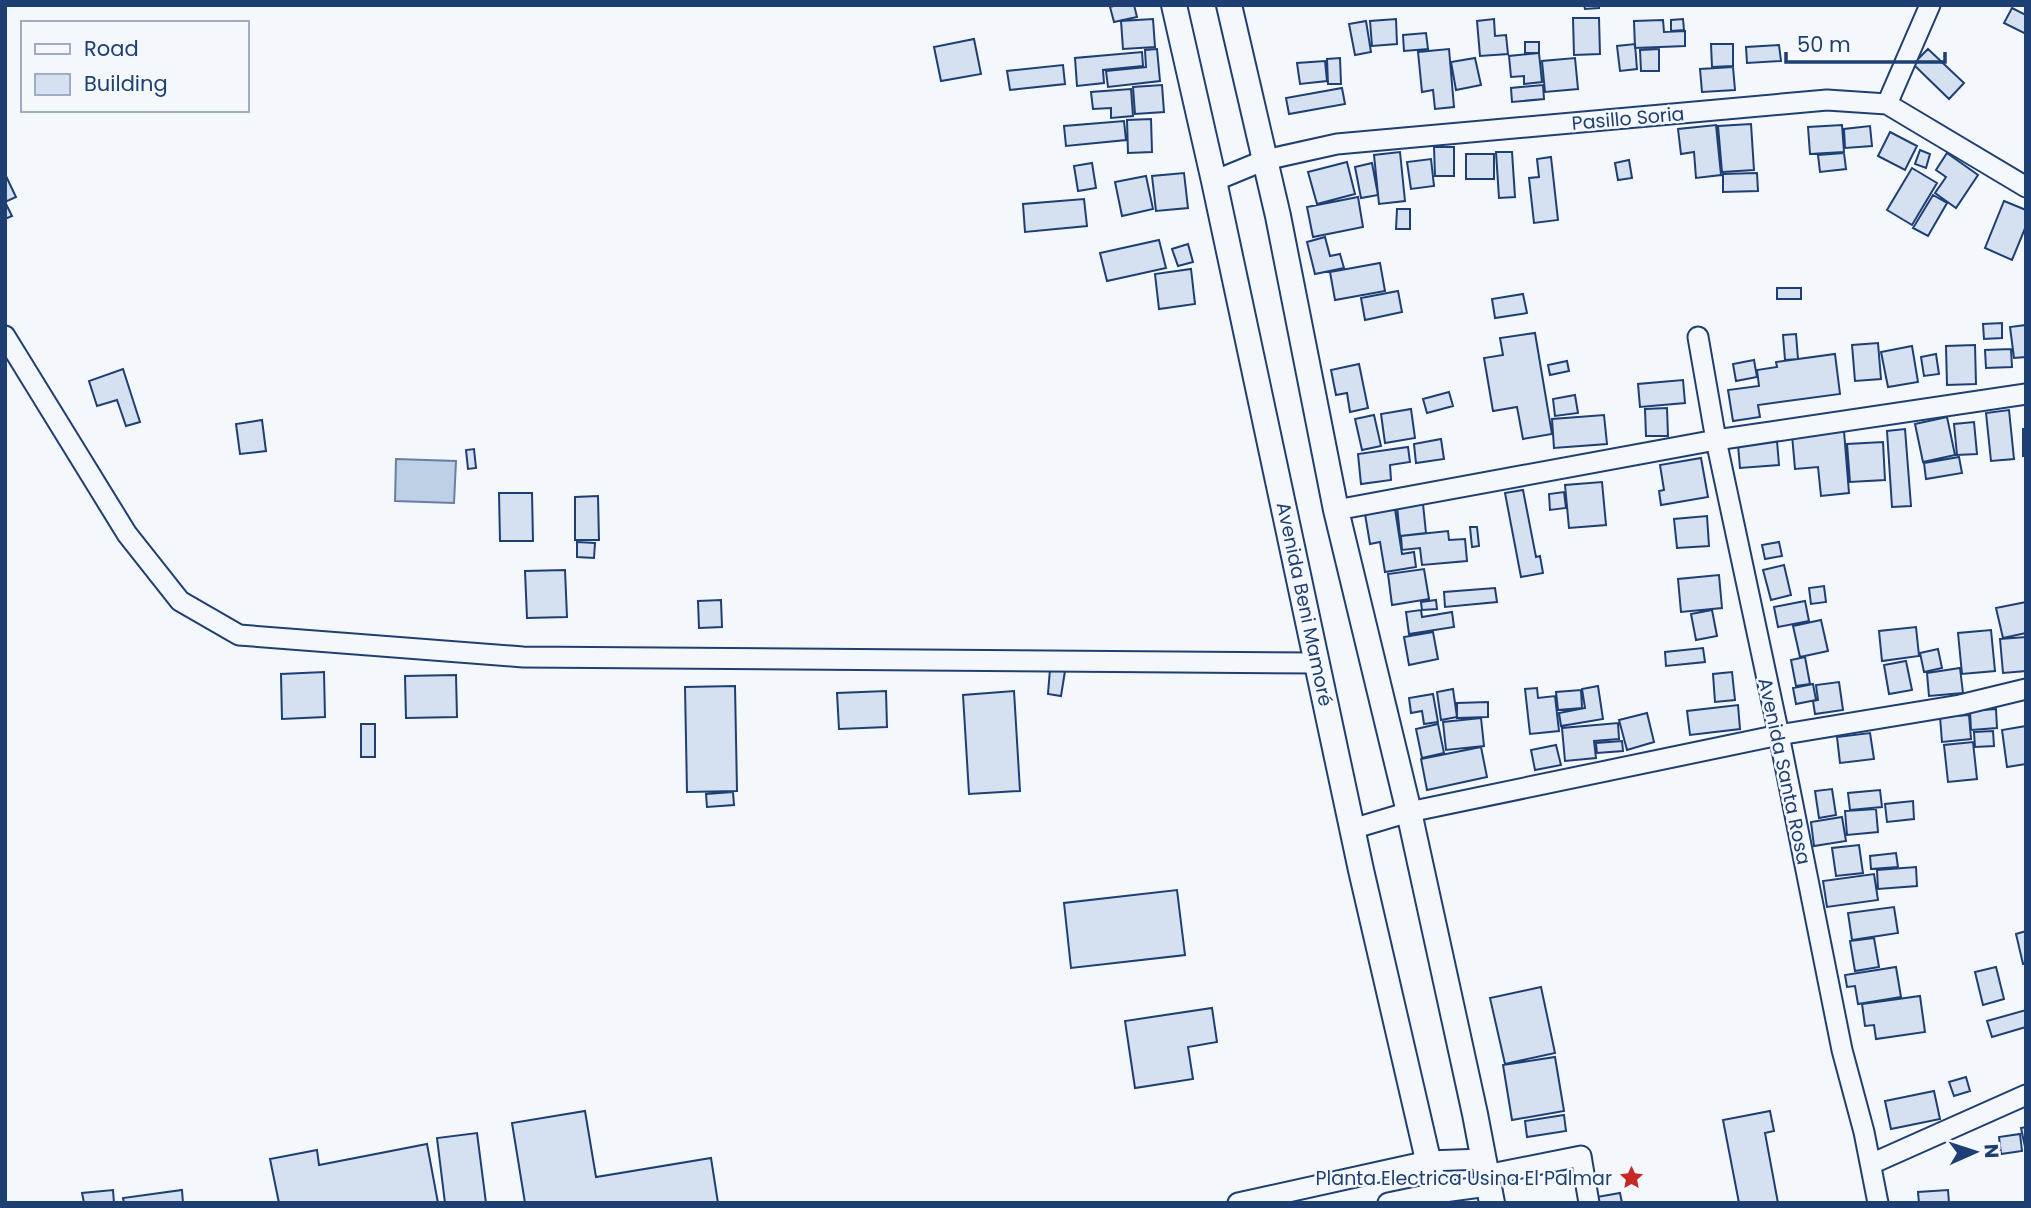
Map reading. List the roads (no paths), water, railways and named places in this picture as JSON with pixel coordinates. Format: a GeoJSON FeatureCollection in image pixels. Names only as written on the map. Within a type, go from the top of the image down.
{"type":"FeatureCollection","features":[{"type":"Feature","properties":{"kind":"street","name":"Avenida Beni Mamoré"},"geometry":{"type":"LineString","coordinates":[[1174,5],[1352,829],[1437,1198]]}},
{"type":"Feature","properties":{"kind":"street"},"geometry":{"type":"LineString","coordinates":[[1229,5],[1265,160],[1336,510],[1409,812],[1487,1181]]}},
{"type":"Feature","properties":{"kind":"street"},"geometry":{"type":"LineString","coordinates":[[1887,104],[1930,5]]}},
{"type":"Feature","properties":{"kind":"street","name":"Pasillo Soria"},"geometry":{"type":"LineString","coordinates":[[1214,181],[1265,160],[1337,144],[1827,100],[1887,104],[2026,187]]}},
{"type":"Feature","properties":{"kind":"street"},"geometry":{"type":"LineString","coordinates":[[5,335],[127,534],[180,601],[239,635],[523,657],[1318,663]]}},
{"type":"Feature","properties":{"kind":"street","name":"Avenida Santa Rosa"},"geometry":{"type":"LineString","coordinates":[[1698,337],[1716,440],[1842,1050],[1871,1164],[1878,1203]]}},
{"type":"Feature","properties":{"kind":"street"},"geometry":{"type":"LineString","coordinates":[[1336,510],[1716,440],[2026,394]]}},
{"type":"Feature","properties":{"kind":"street"},"geometry":{"type":"LineString","coordinates":[[1352,829],[1409,812],[1779,735],[1960,705],[2026,689]]}},
{"type":"Feature","properties":{"kind":"street"},"geometry":{"type":"LineString","coordinates":[[1871,1164],[2026,1095]]}},
{"type":"Feature","properties":{"kind":"street"},"geometry":{"type":"LineString","coordinates":[[1388,1203],[1437,1198],[1487,1181],[1581,1156],[1589,1203]]}},
{"type":"Feature","properties":{"kind":"street"},"geometry":{"type":"LineString","coordinates":[[1238,1203],[1428,1161],[1487,1181]]}},
{"type":"Feature","properties":{"kind":"water"},"geometry":{"type":"Polygon","coordinates":[[[396,459],[456,461],[454,503],[395,501],[396,459]]]}},
{"type":"Feature","properties":{"kind":"place","name":"Planta Electrica Usina El Palmar"},"geometry":{"type":"Point","coordinates":[1632,1178]}}]}
